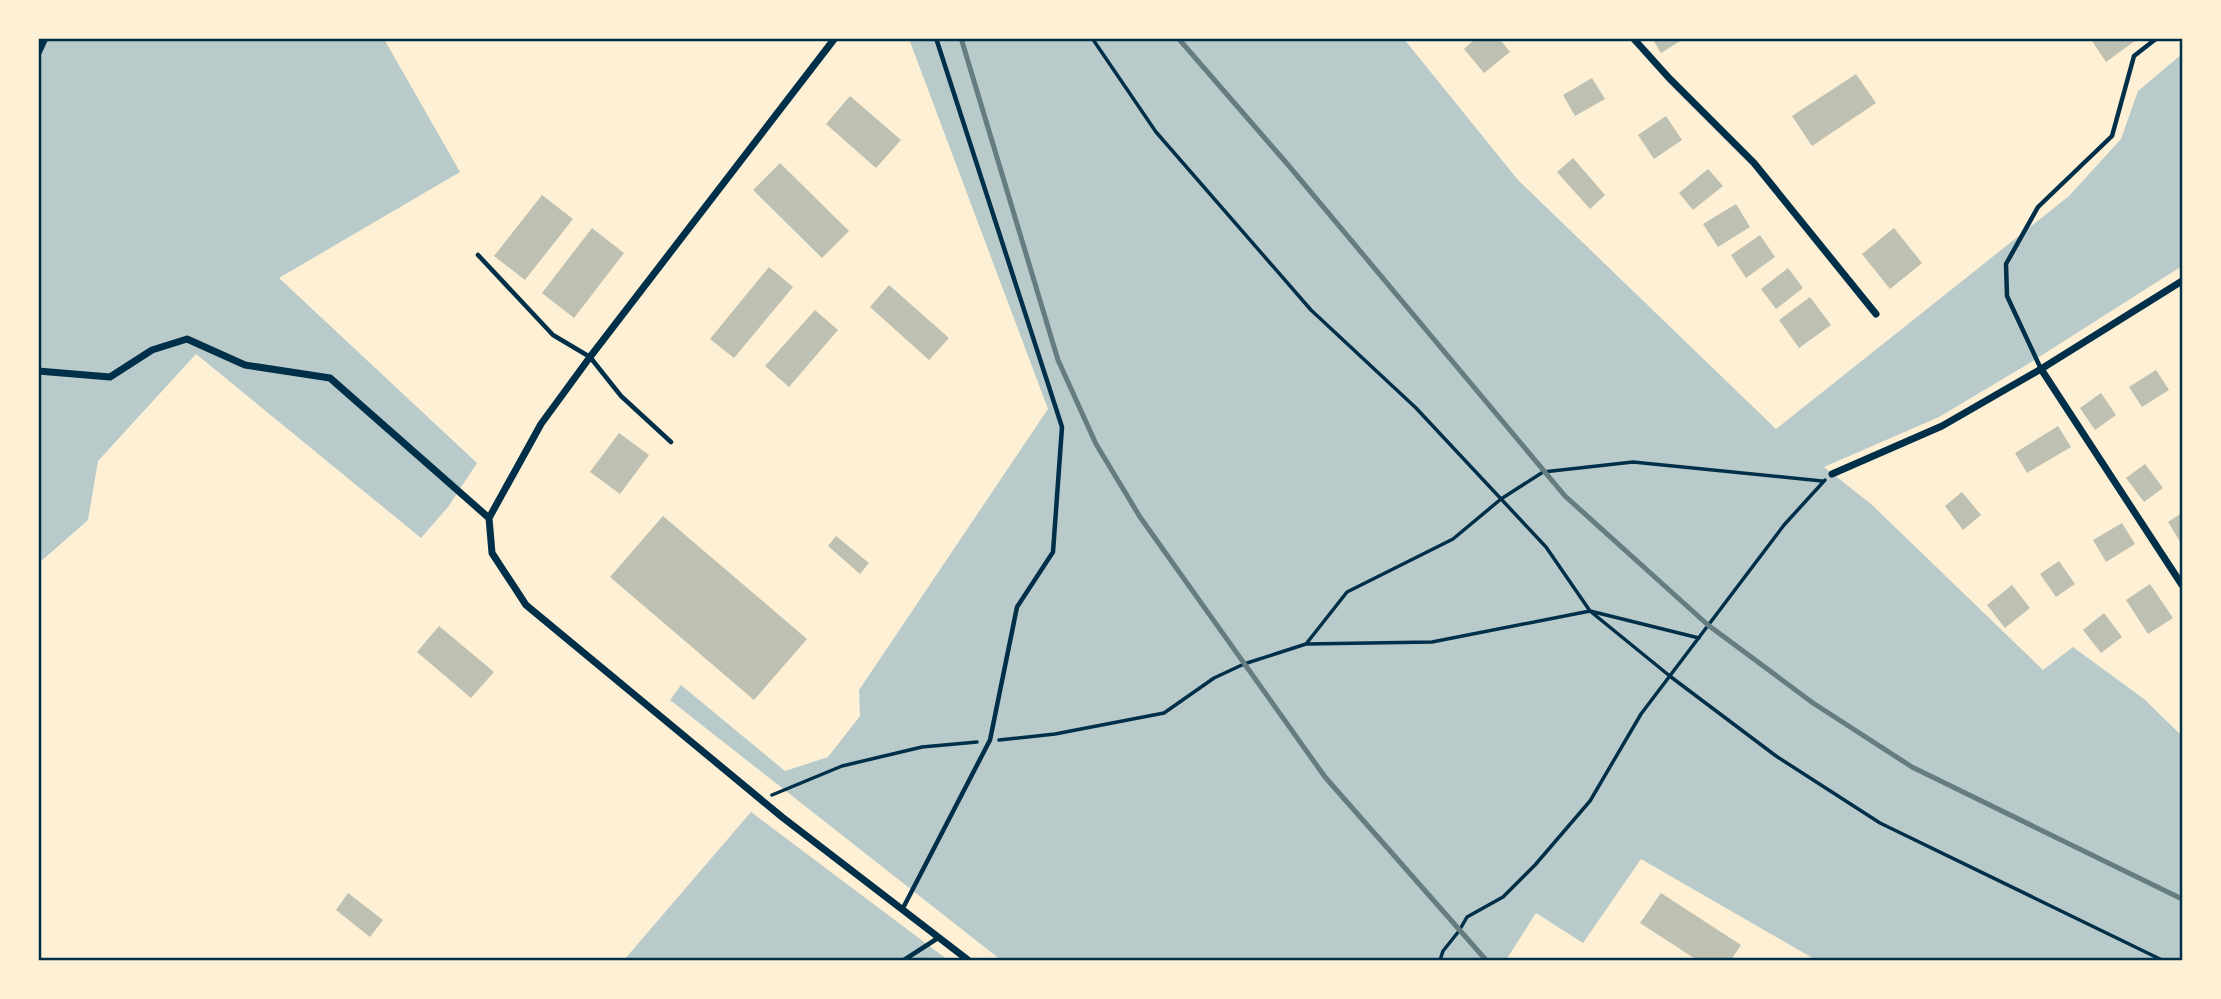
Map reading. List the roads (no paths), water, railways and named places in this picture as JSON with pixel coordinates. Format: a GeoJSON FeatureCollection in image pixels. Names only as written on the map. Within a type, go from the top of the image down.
{"type":"FeatureCollection","features":[{"type":"Feature","properties":{"kind":"street"},"geometry":{"type":"LineString","coordinates":[[38,53],[45,38]]}},
{"type":"Feature","properties":{"kind":"street"},"geometry":{"type":"LineString","coordinates":[[835,38],[541,424],[489,518],[492,553],[526,606],[761,799],[968,961]]}},
{"type":"Feature","properties":{"kind":"street"},"geometry":{"type":"LineString","coordinates":[[1633,38],[1754,163],[1875,314]]}},
{"type":"Feature","properties":{"kind":"street"},"geometry":{"type":"LineString","coordinates":[[1832,474],[1942,426],[2041,369],[2182,281]]}},
{"type":"Feature","properties":{"kind":"street"},"geometry":{"type":"LineString","coordinates":[[38,371],[110,377],[152,350],[187,339],[245,365],[330,378],[489,518]]}},
{"type":"Feature","properties":{"kind":"street"},"geometry":{"type":"LineString","coordinates":[[2041,369],[2182,585]]}},
{"type":"Feature","properties":{"kind":"lane"},"geometry":{"type":"LineString","coordinates":[[902,911],[990,740],[1017,607],[1053,552],[1062,427],[936,38]]}},
{"type":"Feature","properties":{"kind":"lane"},"geometry":{"type":"LineString","coordinates":[[2041,369],[2007,296],[2006,264],[2038,207],[2112,136],[2134,56],[2157,38]]}},
{"type":"Feature","properties":{"kind":"lane"},"geometry":{"type":"LineString","coordinates":[[478,255],[553,335],[590,357],[621,396],[671,442]]}},
{"type":"Feature","properties":{"kind":"lane"},"geometry":{"type":"LineString","coordinates":[[904,961],[938,938]]}},
{"type":"Feature","properties":{"kind":"railway"},"geometry":{"type":"LineString","coordinates":[[961,38],[1058,360],[1096,444],[1140,517],[1325,777],[1486,960]]}},
{"type":"Feature","properties":{"kind":"railway"},"geometry":{"type":"LineString","coordinates":[[1178,38],[1289,166],[1565,496],[1708,625],[1813,703],[1912,767],[2182,899]]}}]}
